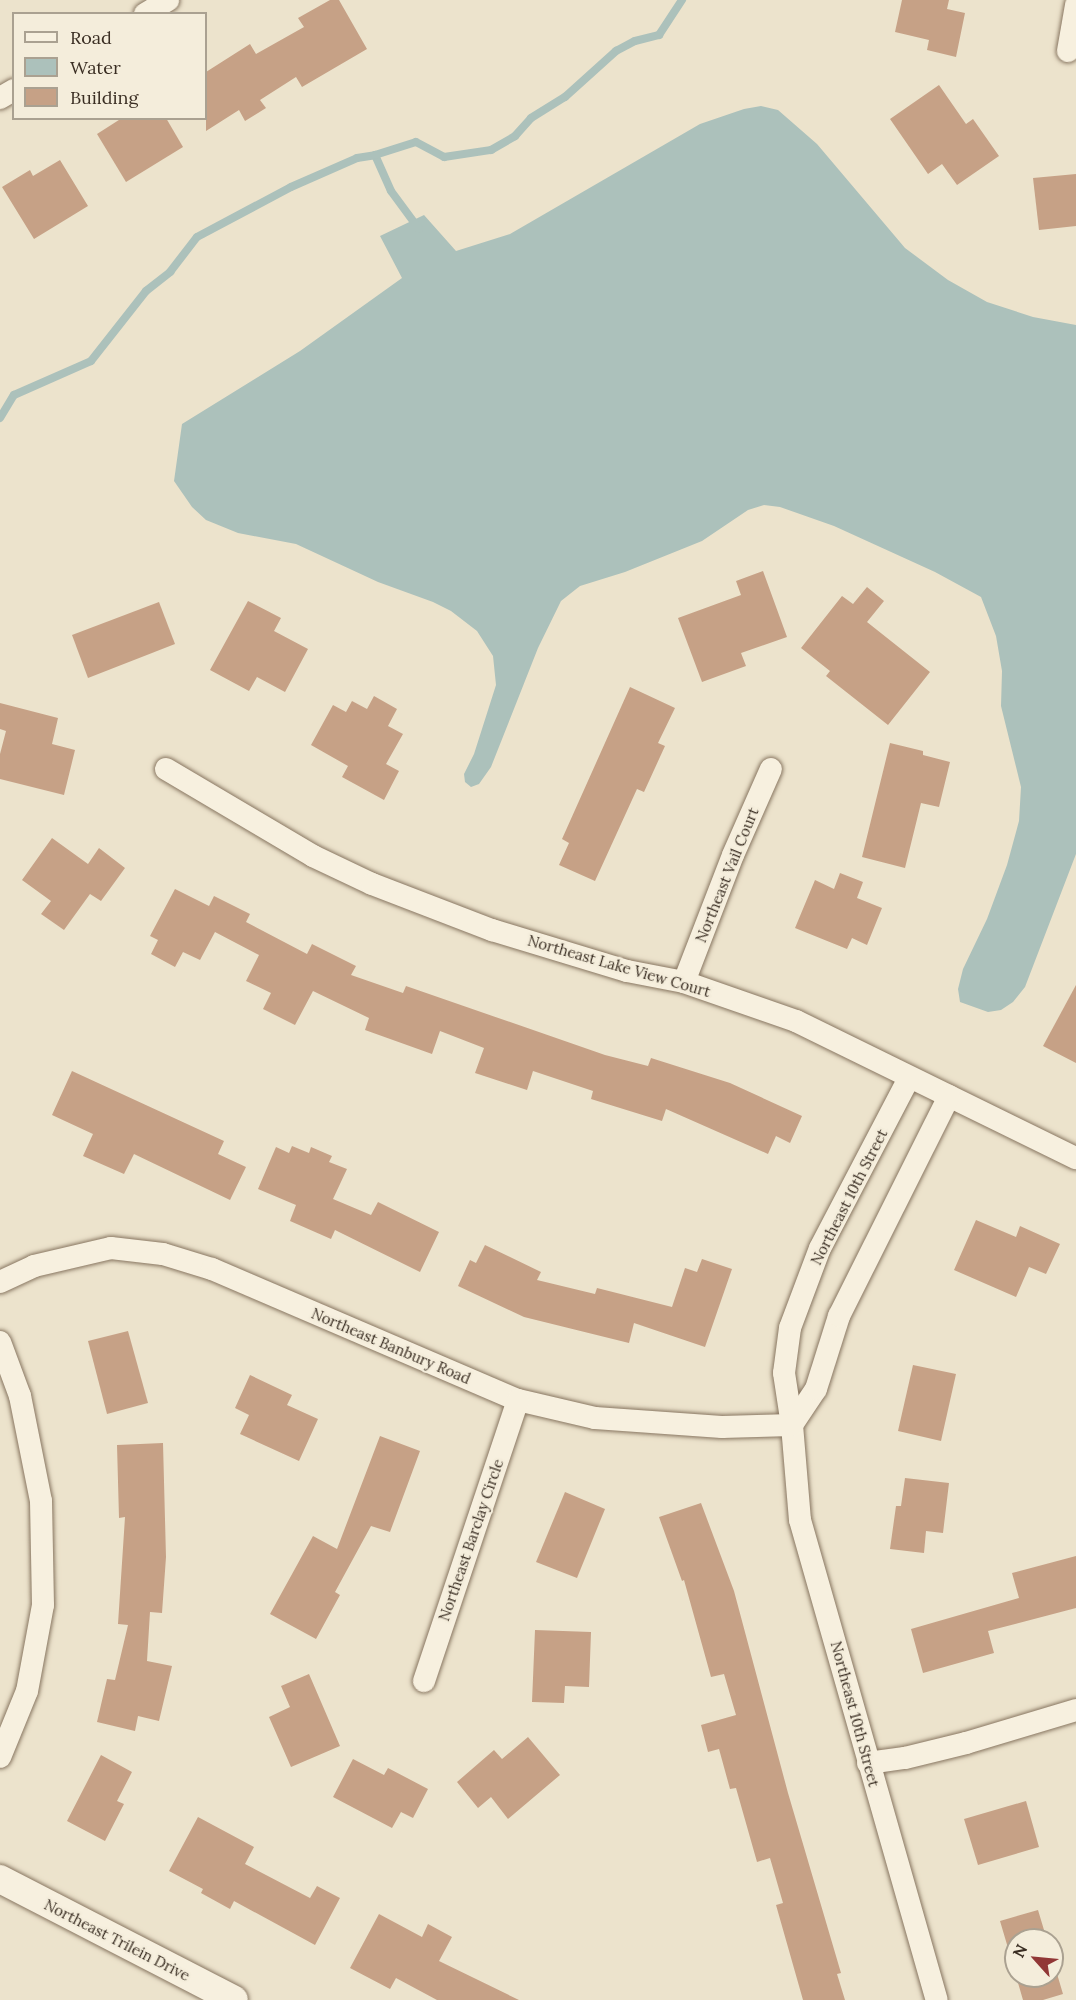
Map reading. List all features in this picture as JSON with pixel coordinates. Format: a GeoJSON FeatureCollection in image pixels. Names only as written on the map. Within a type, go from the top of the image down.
{"type":"FeatureCollection","features":[{"type":"Feature","properties":{"kind":"street"},"geometry":{"type":"LineString","coordinates":[[144,9],[168,0]]}},
{"type":"Feature","properties":{"kind":"street"},"geometry":{"type":"LineString","coordinates":[[1068,51],[1076,5]]}},
{"type":"Feature","properties":{"kind":"street","name":"Northeast Lake View Court"},"geometry":{"type":"LineString","coordinates":[[166,768],[313,856],[372,884],[492,930],[627,970],[684,982],[796,1021],[1076,1158]]}},
{"type":"Feature","properties":{"kind":"street","name":"Northeast Vail Court"},"geometry":{"type":"LineString","coordinates":[[684,982],[733,855],[771,769]]}},
{"type":"Feature","properties":{"kind":"street","name":"Northeast 10th Street"},"geometry":{"type":"LineString","coordinates":[[909,1078],[820,1248],[790,1328],[784,1373],[792,1425],[800,1520],[937,2000]]}},
{"type":"Feature","properties":{"kind":"street"},"geometry":{"type":"LineString","coordinates":[[792,1425],[816,1389],[839,1316],[949,1096]]}},
{"type":"Feature","properties":{"kind":"street","name":"Northeast Banbury Road"},"geometry":{"type":"LineString","coordinates":[[0,1282],[34,1266],[111,1248],[163,1254],[212,1269],[518,1400],[595,1418],[722,1427],[792,1425]]}},
{"type":"Feature","properties":{"kind":"street"},"geometry":{"type":"LineString","coordinates":[[0,1342],[20,1396],[41,1501],[43,1605],[27,1691],[0,1757]]}},
{"type":"Feature","properties":{"kind":"street","name":"Northeast Barclay Circle"},"geometry":{"type":"LineString","coordinates":[[424,1680],[518,1400]]}},
{"type":"Feature","properties":{"kind":"street"},"geometry":{"type":"LineString","coordinates":[[868,1763],[905,1758],[966,1743],[1076,1710]]}},
{"type":"Feature","properties":{"kind":"street","name":"Northeast Trilein Drive"},"geometry":{"type":"LineString","coordinates":[[0,1879],[234,2000]]}},
{"type":"Feature","properties":{"kind":"water"},"geometry":{"type":"Polygon","coordinates":[[[761,106],[778,110],[817,144],[905,248],[948,280],[987,302],[1033,317],[1076,325],[1076,854],[1025,987],[1013,1002],[1001,1010],[988,1012],[960,1002],[958,989],[963,969],[987,919],[1007,865],[1019,821],[1021,787],[1001,706],[1002,671],[996,636],[981,597],[935,572],[834,526],[780,507],[764,505],[748,510],[702,541],[625,572],[580,586],[561,601],[538,648],[491,767],[479,784],[471,787],[465,782],[464,774],[474,754],[496,685],[493,656],[477,631],[451,611],[433,602],[378,582],[296,544],[238,533],[206,520],[192,507],[174,481],[182,424],[300,351],[402,278],[380,236],[424,215],[456,251],[510,234],[700,124],[744,109],[761,106]]]}},
{"type":"Feature","properties":{"kind":"building"},"geometry":{"type":"Polygon","coordinates":[[[330,0],[339,0],[367,49],[302,87],[296,77],[260,100],[266,108],[245,121],[239,110],[206,131],[207,71],[250,44],[256,54],[304,27],[298,18],[330,0]]]}},
{"type":"Feature","properties":{"kind":"building"},"geometry":{"type":"Polygon","coordinates":[[[902,0],[949,0],[947,9],[965,13],[956,57],[927,50],[929,40],[895,32],[902,0]]]}},
{"type":"Feature","properties":{"kind":"building"},"geometry":{"type":"Polygon","coordinates":[[[939,85],[966,124],[973,119],[999,156],[957,185],[942,164],[928,174],[890,119],[939,85]]]}},
{"type":"Feature","properties":{"kind":"building"},"geometry":{"type":"Polygon","coordinates":[[[119,120],[167,120],[183,147],[126,182],[97,134],[119,120]]]}},
{"type":"Feature","properties":{"kind":"building"},"geometry":{"type":"Polygon","coordinates":[[[60,160],[88,206],[34,239],[2,187],[30,170],[33,176],[60,160]]]}},
{"type":"Feature","properties":{"kind":"building"},"geometry":{"type":"Polygon","coordinates":[[[1076,174],[1076,226],[1039,230],[1033,178],[1076,174]]]}},
{"type":"Feature","properties":{"kind":"building"},"geometry":{"type":"Polygon","coordinates":[[[763,571],[787,637],[741,653],[746,666],[702,682],[678,618],[741,595],[736,581],[763,571]]]}},
{"type":"Feature","properties":{"kind":"building"},"geometry":{"type":"Polygon","coordinates":[[[867,587],[884,601],[867,622],[930,672],[888,725],[826,676],[830,671],[801,648],[842,596],[853,604],[867,587]]]}},
{"type":"Feature","properties":{"kind":"building"},"geometry":{"type":"Polygon","coordinates":[[[248,601],[281,618],[274,631],[308,649],[285,692],[257,677],[249,691],[210,670],[248,601]]]}},
{"type":"Feature","properties":{"kind":"building"},"geometry":{"type":"Polygon","coordinates":[[[159,602],[175,644],[88,678],[72,635],[159,602]]]}},
{"type":"Feature","properties":{"kind":"building"},"geometry":{"type":"Polygon","coordinates":[[[630,687],[675,708],[658,743],[665,746],[644,792],[637,789],[595,881],[559,865],[569,843],[562,839],[630,687]]]}},
{"type":"Feature","properties":{"kind":"building"},"geometry":{"type":"Polygon","coordinates":[[[374,696],[397,709],[388,726],[403,734],[386,764],[399,771],[384,800],[342,777],[348,766],[311,745],[333,705],[346,712],[352,701],[367,709],[374,696]]]}},
{"type":"Feature","properties":{"kind":"building"},"geometry":{"type":"Polygon","coordinates":[[[0,703],[58,718],[52,744],[75,750],[64,795],[0,779],[0,754],[6,731],[0,729],[0,703]]]}},
{"type":"Feature","properties":{"kind":"building"},"geometry":{"type":"Polygon","coordinates":[[[890,743],[923,751],[923,755],[950,762],[939,807],[921,803],[905,868],[862,857],[890,743]]]}},
{"type":"Feature","properties":{"kind":"building"},"geometry":{"type":"Polygon","coordinates":[[[52,838],[88,864],[99,848],[125,868],[101,901],[90,894],[64,930],[41,914],[51,901],[22,880],[52,838]]]}},
{"type":"Feature","properties":{"kind":"building"},"geometry":{"type":"Polygon","coordinates":[[[840,873],[863,882],[857,898],[882,908],[867,945],[852,938],[847,949],[795,928],[815,880],[834,889],[840,873]]]}},
{"type":"Feature","properties":{"kind":"building"},"geometry":{"type":"Polygon","coordinates":[[[175,889],[209,906],[214,896],[250,914],[246,922],[307,954],[312,944],[356,966],[351,975],[403,993],[406,986],[605,1055],[648,1066],[651,1058],[730,1083],[802,1116],[790,1143],[776,1136],[768,1154],[666,1109],[662,1121],[591,1099],[593,1091],[533,1071],[527,1090],[475,1073],[484,1048],[440,1031],[432,1054],[365,1030],[369,1018],[313,991],[295,1025],[263,1009],[271,993],[246,981],[259,955],[215,932],[200,960],[183,952],[175,967],[151,954],[158,940],[150,936],[175,889]]]}},
{"type":"Feature","properties":{"kind":"building"},"geometry":{"type":"Polygon","coordinates":[[[1076,985],[1076,1063],[1043,1046],[1076,985]]]}},
{"type":"Feature","properties":{"kind":"building"},"geometry":{"type":"Polygon","coordinates":[[[72,1071],[224,1141],[218,1154],[246,1167],[230,1200],[134,1154],[124,1174],[83,1156],[93,1134],[52,1115],[72,1071]]]}},
{"type":"Feature","properties":{"kind":"building"},"geometry":{"type":"Polygon","coordinates":[[[292,1146],[309,1153],[311,1147],[332,1156],[329,1162],[347,1169],[333,1199],[371,1215],[378,1202],[439,1232],[420,1272],[335,1230],[331,1239],[290,1221],[296,1205],[258,1189],[276,1147],[289,1153],[292,1146]]]}},
{"type":"Feature","properties":{"kind":"building"},"geometry":{"type":"Polygon","coordinates":[[[976,1220],[1016,1237],[1020,1226],[1060,1244],[1046,1274],[1029,1267],[1016,1297],[954,1270],[976,1220]]]}},
{"type":"Feature","properties":{"kind":"building"},"geometry":{"type":"Polygon","coordinates":[[[485,1245],[541,1272],[537,1280],[595,1294],[597,1288],[672,1307],[685,1268],[697,1272],[702,1259],[732,1269],[705,1347],[634,1323],[629,1343],[524,1317],[458,1286],[470,1260],[476,1263],[485,1245]]]}},
{"type":"Feature","properties":{"kind":"building"},"geometry":{"type":"Polygon","coordinates":[[[128,1331],[148,1403],[107,1414],[88,1341],[128,1331]]]}},
{"type":"Feature","properties":{"kind":"building"},"geometry":{"type":"Polygon","coordinates":[[[913,1365],[956,1374],[941,1441],[898,1431],[913,1365]]]}},
{"type":"Feature","properties":{"kind":"building"},"geometry":{"type":"Polygon","coordinates":[[[250,1375],[292,1395],[287,1405],[318,1419],[299,1461],[240,1434],[249,1415],[235,1408],[250,1375]]]}},
{"type":"Feature","properties":{"kind":"building"},"geometry":{"type":"Polygon","coordinates":[[[380,1436],[420,1451],[390,1532],[371,1526],[335,1592],[340,1595],[316,1639],[270,1614],[313,1536],[337,1549],[380,1436]]]}},
{"type":"Feature","properties":{"kind":"building"},"geometry":{"type":"Polygon","coordinates":[[[163,1443],[166,1557],[162,1613],[150,1612],[147,1661],[172,1666],[159,1721],[138,1716],[135,1731],[97,1722],[107,1679],[115,1680],[128,1625],[118,1624],[125,1517],[119,1518],[117,1445],[163,1443]]]}},
{"type":"Feature","properties":{"kind":"building"},"geometry":{"type":"Polygon","coordinates":[[[905,1478],[949,1483],[943,1533],[926,1531],[924,1553],[890,1549],[896,1506],[901,1506],[905,1478]]]}},
{"type":"Feature","properties":{"kind":"building"},"geometry":{"type":"Polygon","coordinates":[[[565,1492],[605,1509],[577,1578],[536,1562],[565,1492]]]}},
{"type":"Feature","properties":{"kind":"building"},"geometry":{"type":"Polygon","coordinates":[[[701,1503],[734,1591],[788,1793],[841,1973],[837,1974],[845,2000],[803,2000],[776,1905],[783,1903],[770,1858],[757,1862],[736,1788],[730,1789],[719,1749],[708,1752],[701,1725],[736,1715],[724,1674],[711,1677],[684,1580],[682,1581],[659,1517],[701,1503]]]}},
{"type":"Feature","properties":{"kind":"building"},"geometry":{"type":"Polygon","coordinates":[[[1076,1556],[1076,1608],[988,1631],[994,1653],[923,1673],[911,1629],[1019,1598],[1012,1573],[1076,1556]]]}},
{"type":"Feature","properties":{"kind":"building"},"geometry":{"type":"Polygon","coordinates":[[[535,1630],[591,1632],[589,1687],[565,1686],[564,1703],[532,1702],[535,1630]]]}},
{"type":"Feature","properties":{"kind":"building"},"geometry":{"type":"Polygon","coordinates":[[[309,1674],[340,1746],[291,1767],[269,1717],[290,1707],[281,1686],[309,1674]]]}},
{"type":"Feature","properties":{"kind":"building"},"geometry":{"type":"Polygon","coordinates":[[[528,1737],[560,1775],[508,1819],[491,1797],[478,1808],[457,1782],[494,1750],[502,1759],[528,1737]]]}},
{"type":"Feature","properties":{"kind":"building"},"geometry":{"type":"Polygon","coordinates":[[[101,1755],[132,1772],[117,1801],[124,1804],[105,1841],[67,1821],[101,1755]]]}},
{"type":"Feature","properties":{"kind":"building"},"geometry":{"type":"Polygon","coordinates":[[[353,1759],[384,1775],[388,1768],[428,1789],[413,1818],[401,1812],[392,1828],[333,1797],[353,1759]]]}},
{"type":"Feature","properties":{"kind":"building"},"geometry":{"type":"Polygon","coordinates":[[[1026,1801],[1039,1847],[978,1865],[964,1819],[1026,1801]]]}},
{"type":"Feature","properties":{"kind":"building"},"geometry":{"type":"Polygon","coordinates":[[[198,1817],[254,1847],[245,1864],[310,1898],[317,1886],[340,1898],[315,1945],[234,1901],[230,1909],[201,1893],[203,1889],[169,1871],[198,1817]]]}},
{"type":"Feature","properties":{"kind":"building"},"geometry":{"type":"Polygon","coordinates":[[[1038,1910],[1043,1928],[1004,1928],[1004,1934],[1000,1921],[1038,1910]]]}},
{"type":"Feature","properties":{"kind":"building"},"geometry":{"type":"Polygon","coordinates":[[[379,1914],[422,1937],[428,1924],[452,1937],[439,1961],[519,2000],[437,2000],[396,1978],[390,1989],[350,1968],[379,1914]]]}},
{"type":"Feature","properties":{"kind":"building"},"geometry":{"type":"Polygon","coordinates":[[[1020,1988],[1061,1988],[1063,1994],[1043,2000],[1023,2000],[1020,1988]]]}},
{"type":"Feature","properties":{"kind":"waterway"},"geometry":{"type":"LineString","coordinates":[[0,418],[14,395],[91,361],[146,291],[170,272],[197,237],[291,187],[357,158],[375,155],[416,142],[444,157],[491,150],[515,136],[531,118],[565,97],[616,51],[635,41],[659,35],[682,0]]}},
{"type":"Feature","properties":{"kind":"waterway"},"geometry":{"type":"LineString","coordinates":[[375,155],[391,191],[419,229]]}}]}
